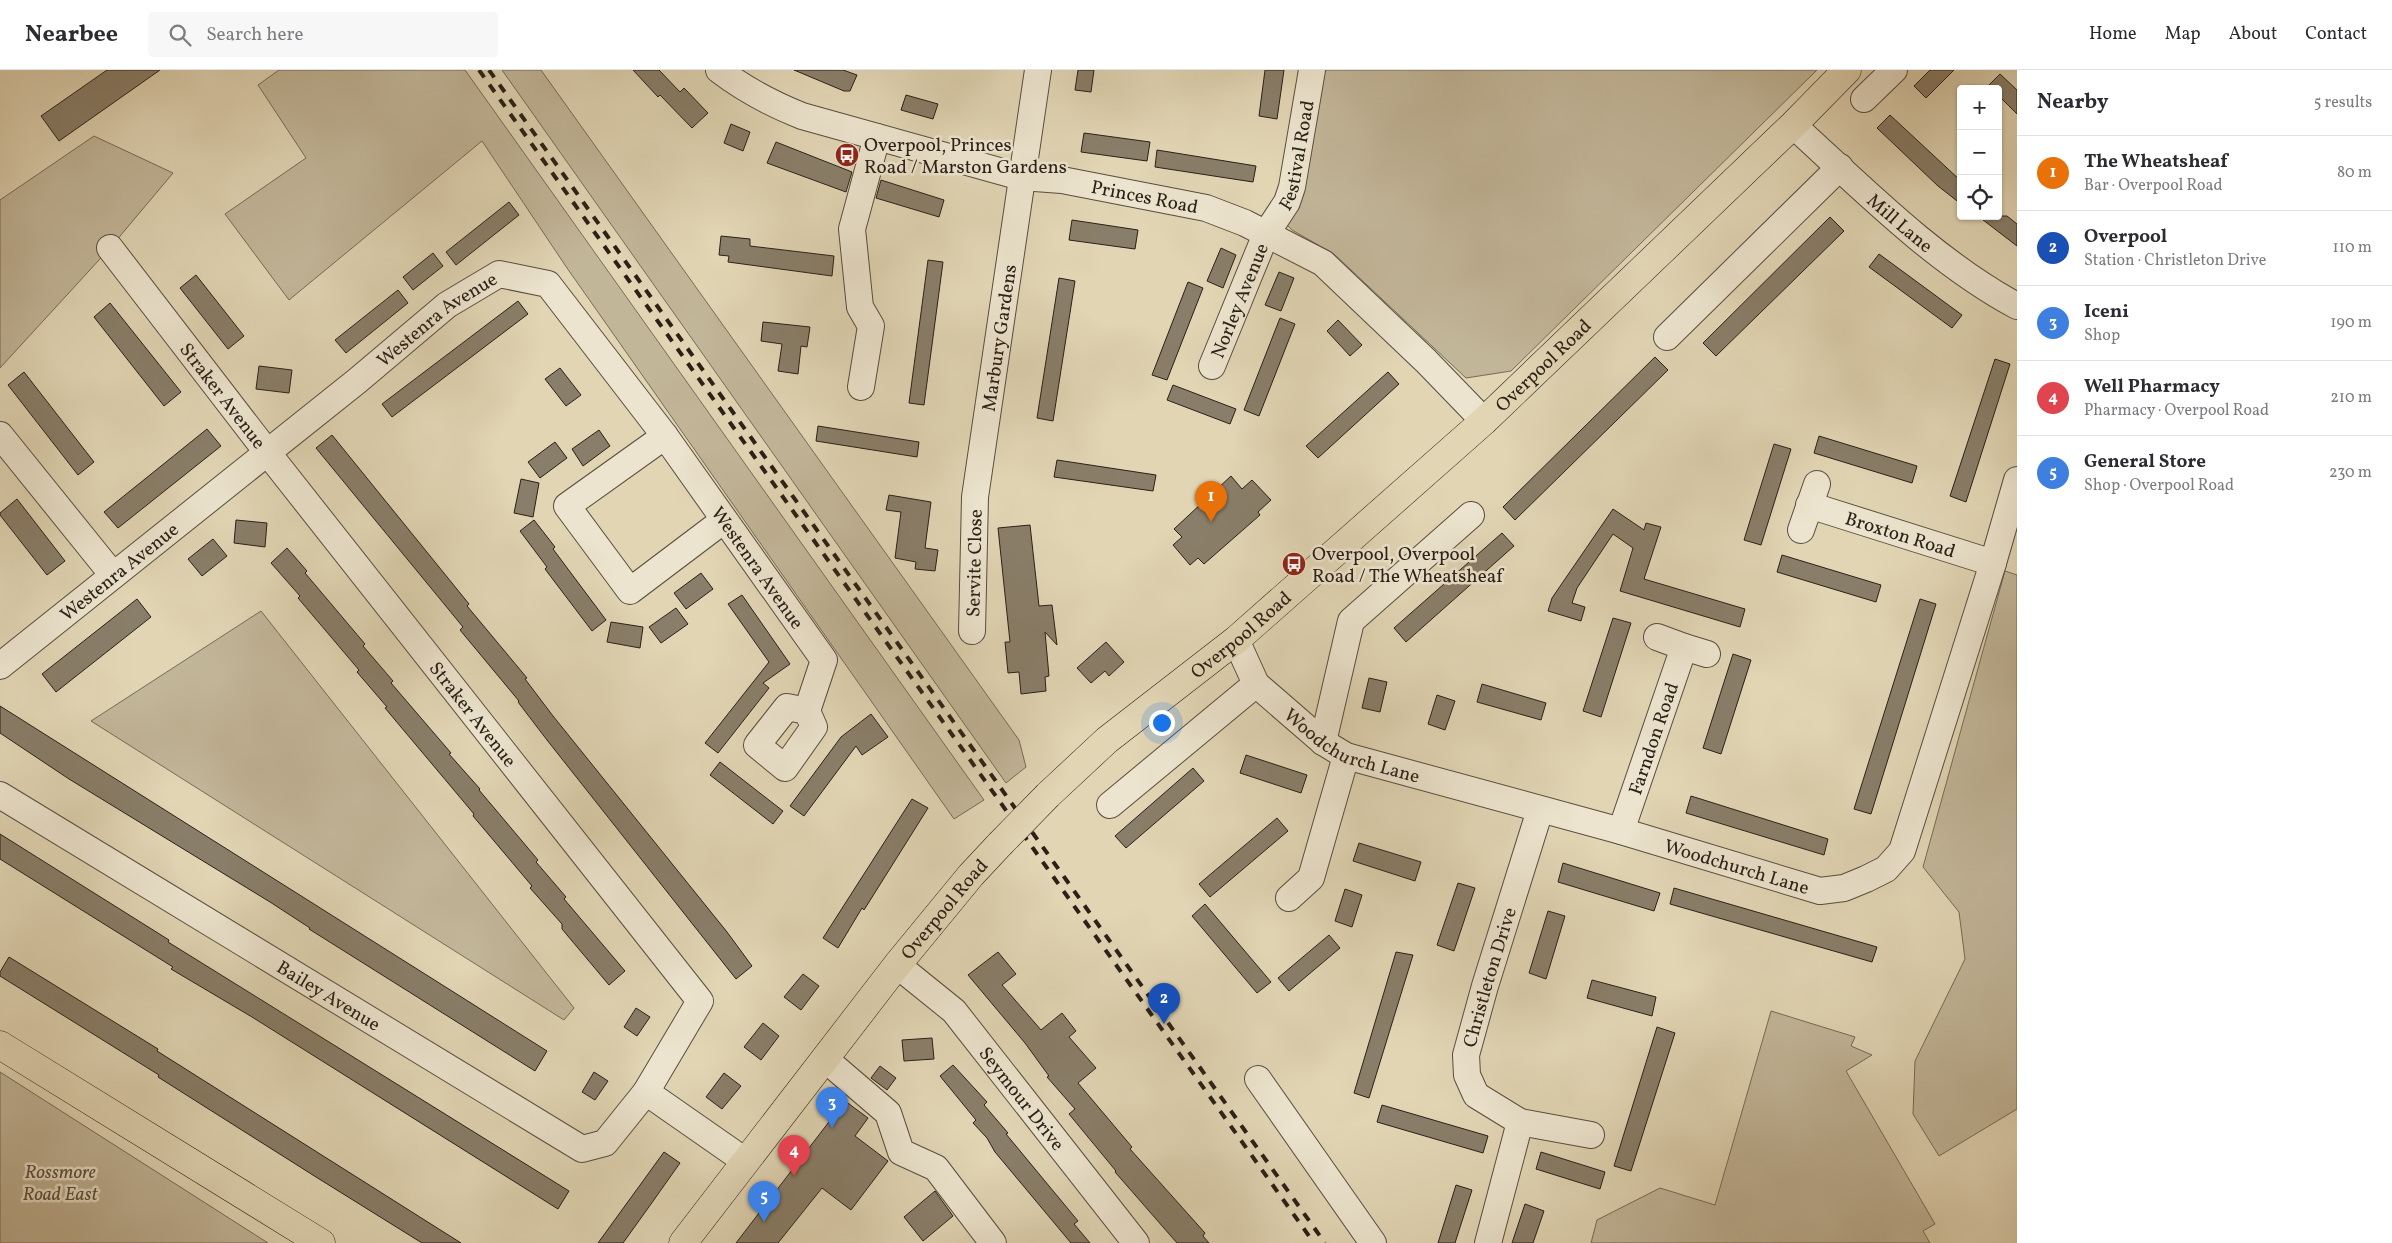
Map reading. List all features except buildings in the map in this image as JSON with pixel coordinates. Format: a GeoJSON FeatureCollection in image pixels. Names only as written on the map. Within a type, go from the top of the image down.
{"type":"FeatureCollection","features":[{"type":"Feature","properties":{"kind":"main road","name":"Overpool Road"},"geometry":{"type":"LineString","coordinates":[[683,1243],[897,965],[971,875],[1048,795],[1107,740],[1236,640],[1484,422],[1793,125],[1847,70]]}},
{"type":"Feature","properties":{"kind":"main road"},"geometry":{"type":"LineString","coordinates":[[0,1045],[321,1243]]}},
{"type":"Feature","properties":{"kind":"street","name":"Princes Road"},"geometry":{"type":"LineString","coordinates":[[719,70],[739,86],[767,102],[802,116],[877,138],[1021,177],[1062,180],[1206,208],[1245,223],[1323,263],[1426,360],[1484,422]]}},
{"type":"Feature","properties":{"kind":"street","name":"Marbury Gardens"},"geometry":{"type":"LineString","coordinates":[[974,497],[1038,70]]}},
{"type":"Feature","properties":{"kind":"street","name":"Festival Road"},"geometry":{"type":"LineString","coordinates":[[1266,234],[1286,202],[1292,187],[1312,70]]}},
{"type":"Feature","properties":{"kind":"street"},"geometry":{"type":"LineString","coordinates":[[1864,99],[1894,70]]}},
{"type":"Feature","properties":{"kind":"street","name":"Mill Lane"},"geometry":{"type":"LineString","coordinates":[[1793,125],[1889,213],[1991,292],[2017,306]]}},
{"type":"Feature","properties":{"kind":"street"},"geometry":{"type":"LineString","coordinates":[[861,387],[871,326],[860,307],[852,229],[877,138]]}},
{"type":"Feature","properties":{"kind":"street"},"geometry":{"type":"LineString","coordinates":[[1667,337],[1840,167]]}},
{"type":"Feature","properties":{"kind":"street","name":"Norley Avenue"},"geometry":{"type":"LineString","coordinates":[[1212,366],[1266,234]]}},
{"type":"Feature","properties":{"kind":"street","name":"Straker Avenue"},"geometry":{"type":"LineString","coordinates":[[110,248],[267,452],[700,1001],[646,1092]]}},
{"type":"Feature","properties":{"kind":"street","name":"Westenra Avenue"},"geometry":{"type":"LineString","coordinates":[[0,666],[357,381],[447,305],[499,274],[548,284],[665,436],[824,660],[807,711]]}},
{"type":"Feature","properties":{"kind":"street"},"geometry":{"type":"LineString","coordinates":[[0,435],[112,575]]}},
{"type":"Feature","properties":{"kind":"street"},"geometry":{"type":"LineString","coordinates":[[665,436],[567,506],[630,591],[724,520]]}},
{"type":"Feature","properties":{"kind":"street","name":"Woodchurch Lane"},"geometry":{"type":"LineString","coordinates":[[1236,640],[1256,684],[1323,742],[1346,756],[1621,831],[1820,891],[1844,888],[1886,869],[1902,851],[1993,563],[2017,480]]}},
{"type":"Feature","properties":{"kind":"street","name":"Broxton Road"},"geometry":{"type":"LineString","coordinates":[[1801,530],[1813,494],[1993,563]]}},
{"type":"Feature","properties":{"kind":"street","name":"Servite Close"},"geometry":{"type":"LineString","coordinates":[[972,631],[974,497]]}},
{"type":"Feature","properties":{"kind":"street"},"geometry":{"type":"LineString","coordinates":[[1323,742],[1350,621],[1470,515]]}},
{"type":"Feature","properties":{"kind":"street","name":"Farndon Road"},"geometry":{"type":"LineString","coordinates":[[1621,831],[1695,650],[1657,637]]}},
{"type":"Feature","properties":{"kind":"street"},"geometry":{"type":"LineString","coordinates":[[1110,805],[1256,684]]}},
{"type":"Feature","properties":{"kind":"street"},"geometry":{"type":"LineString","coordinates":[[1290,898],[1311,878],[1346,756]]}},
{"type":"Feature","properties":{"kind":"street","name":"Bailey Avenue"},"geometry":{"type":"LineString","coordinates":[[0,795],[582,1150],[605,1143],[646,1092]]}},
{"type":"Feature","properties":{"kind":"street","name":"Christleton Drive"},"geometry":{"type":"LineString","coordinates":[[1540,810],[1485,986],[1466,1055],[1467,1074],[1476,1095],[1520,1122],[1591,1136]]}},
{"type":"Feature","properties":{"kind":"street","name":"Seymour Drive"},"geometry":{"type":"LineString","coordinates":[[897,965],[954,1012],[1136,1243]]}},
{"type":"Feature","properties":{"kind":"street"},"geometry":{"type":"LineString","coordinates":[[826,1059],[888,1113],[901,1152],[936,1168],[994,1243]]}},
{"type":"Feature","properties":{"kind":"street"},"geometry":{"type":"LineString","coordinates":[[1258,1079],[1373,1243]]}},
{"type":"Feature","properties":{"kind":"street"},"geometry":{"type":"LineString","coordinates":[[646,1092],[745,1161]]}},
{"type":"Feature","properties":{"kind":"street"},"geometry":{"type":"LineString","coordinates":[[1488,1243],[1520,1122]]}},
{"type":"Feature","properties":{"kind":"green space"},"geometry":{"type":"Polygon","coordinates":[[[279,70],[465,70],[984,800],[954,819],[567,268],[482,141],[289,300],[225,214],[306,158],[258,85],[279,70]]]}},
{"type":"Feature","properties":{"kind":"green space"},"geometry":{"type":"Polygon","coordinates":[[[502,70],[541,70],[1019,740],[1026,767],[1006,783],[502,70]]]}},
{"type":"Feature","properties":{"kind":"green space"},"geometry":{"type":"Polygon","coordinates":[[[1319,70],[1817,70],[1511,371],[1466,378],[1334,254],[1292,230],[1284,222],[1319,70]]]}},
{"type":"Feature","properties":{"kind":"green space"},"geometry":{"type":"Polygon","coordinates":[[[94,136],[173,173],[110,248],[0,368],[0,200],[94,136]]]}},
{"type":"Feature","properties":{"kind":"green space"},"geometry":{"type":"Polygon","coordinates":[[[2005,571],[2017,575],[2017,1109],[1939,1156],[1913,1114],[1915,1061],[1965,959],[1959,912],[1923,867],[2005,571]]]}},
{"type":"Feature","properties":{"kind":"green space"},"geometry":{"type":"Polygon","coordinates":[[[261,611],[574,1008],[564,1020],[91,721],[261,611]]]}},
{"type":"Feature","properties":{"kind":"green space"},"geometry":{"type":"Polygon","coordinates":[[[1771,1011],[1855,1037],[1851,1046],[1872,1055],[1846,1071],[1935,1224],[1923,1231],[1930,1243],[1591,1243],[1597,1220],[1660,1188],[1715,1205],[1771,1011]]]}},
{"type":"Feature","properties":{"kind":"green space","name":"Rossmore Road East"},"geometry":{"type":"Polygon","coordinates":[[[0,1072],[268,1243],[0,1243],[0,1072]]]}},
{"type":"Feature","properties":{"kind":"railway"},"geometry":{"type":"LineString","coordinates":[[479,70],[1314,1243]]}},
{"type":"Feature","properties":{"kind":"railway"},"geometry":{"type":"LineString","coordinates":[[489,70],[1325,1243]]}},
{"type":"Feature","properties":{"kind":"place","name":"Overpool, Princes Road / Marston Gardens"},"geometry":{"type":"Point","coordinates":[847,155]}},
{"type":"Feature","properties":{"kind":"place","name":"The Wheatsheaf"},"geometry":{"type":"Point","coordinates":[1211,522]}},
{"type":"Feature","properties":{"kind":"place","name":"Overpool, Overpool Road / The Wheatsheaf"},"geometry":{"type":"Point","coordinates":[1294,564]}},
{"type":"Feature","properties":{"kind":"place","name":"Overpool"},"geometry":{"type":"Point","coordinates":[1164,1024]}},
{"type":"Feature","properties":{"kind":"place","name":"Iceni"},"geometry":{"type":"Point","coordinates":[832,1128]}},
{"type":"Feature","properties":{"kind":"place","name":"Well Pharmacy"},"geometry":{"type":"Point","coordinates":[794,1176]}},
{"type":"Feature","properties":{"kind":"place","name":"General Store"},"geometry":{"type":"Point","coordinates":[764,1222]}}]}
